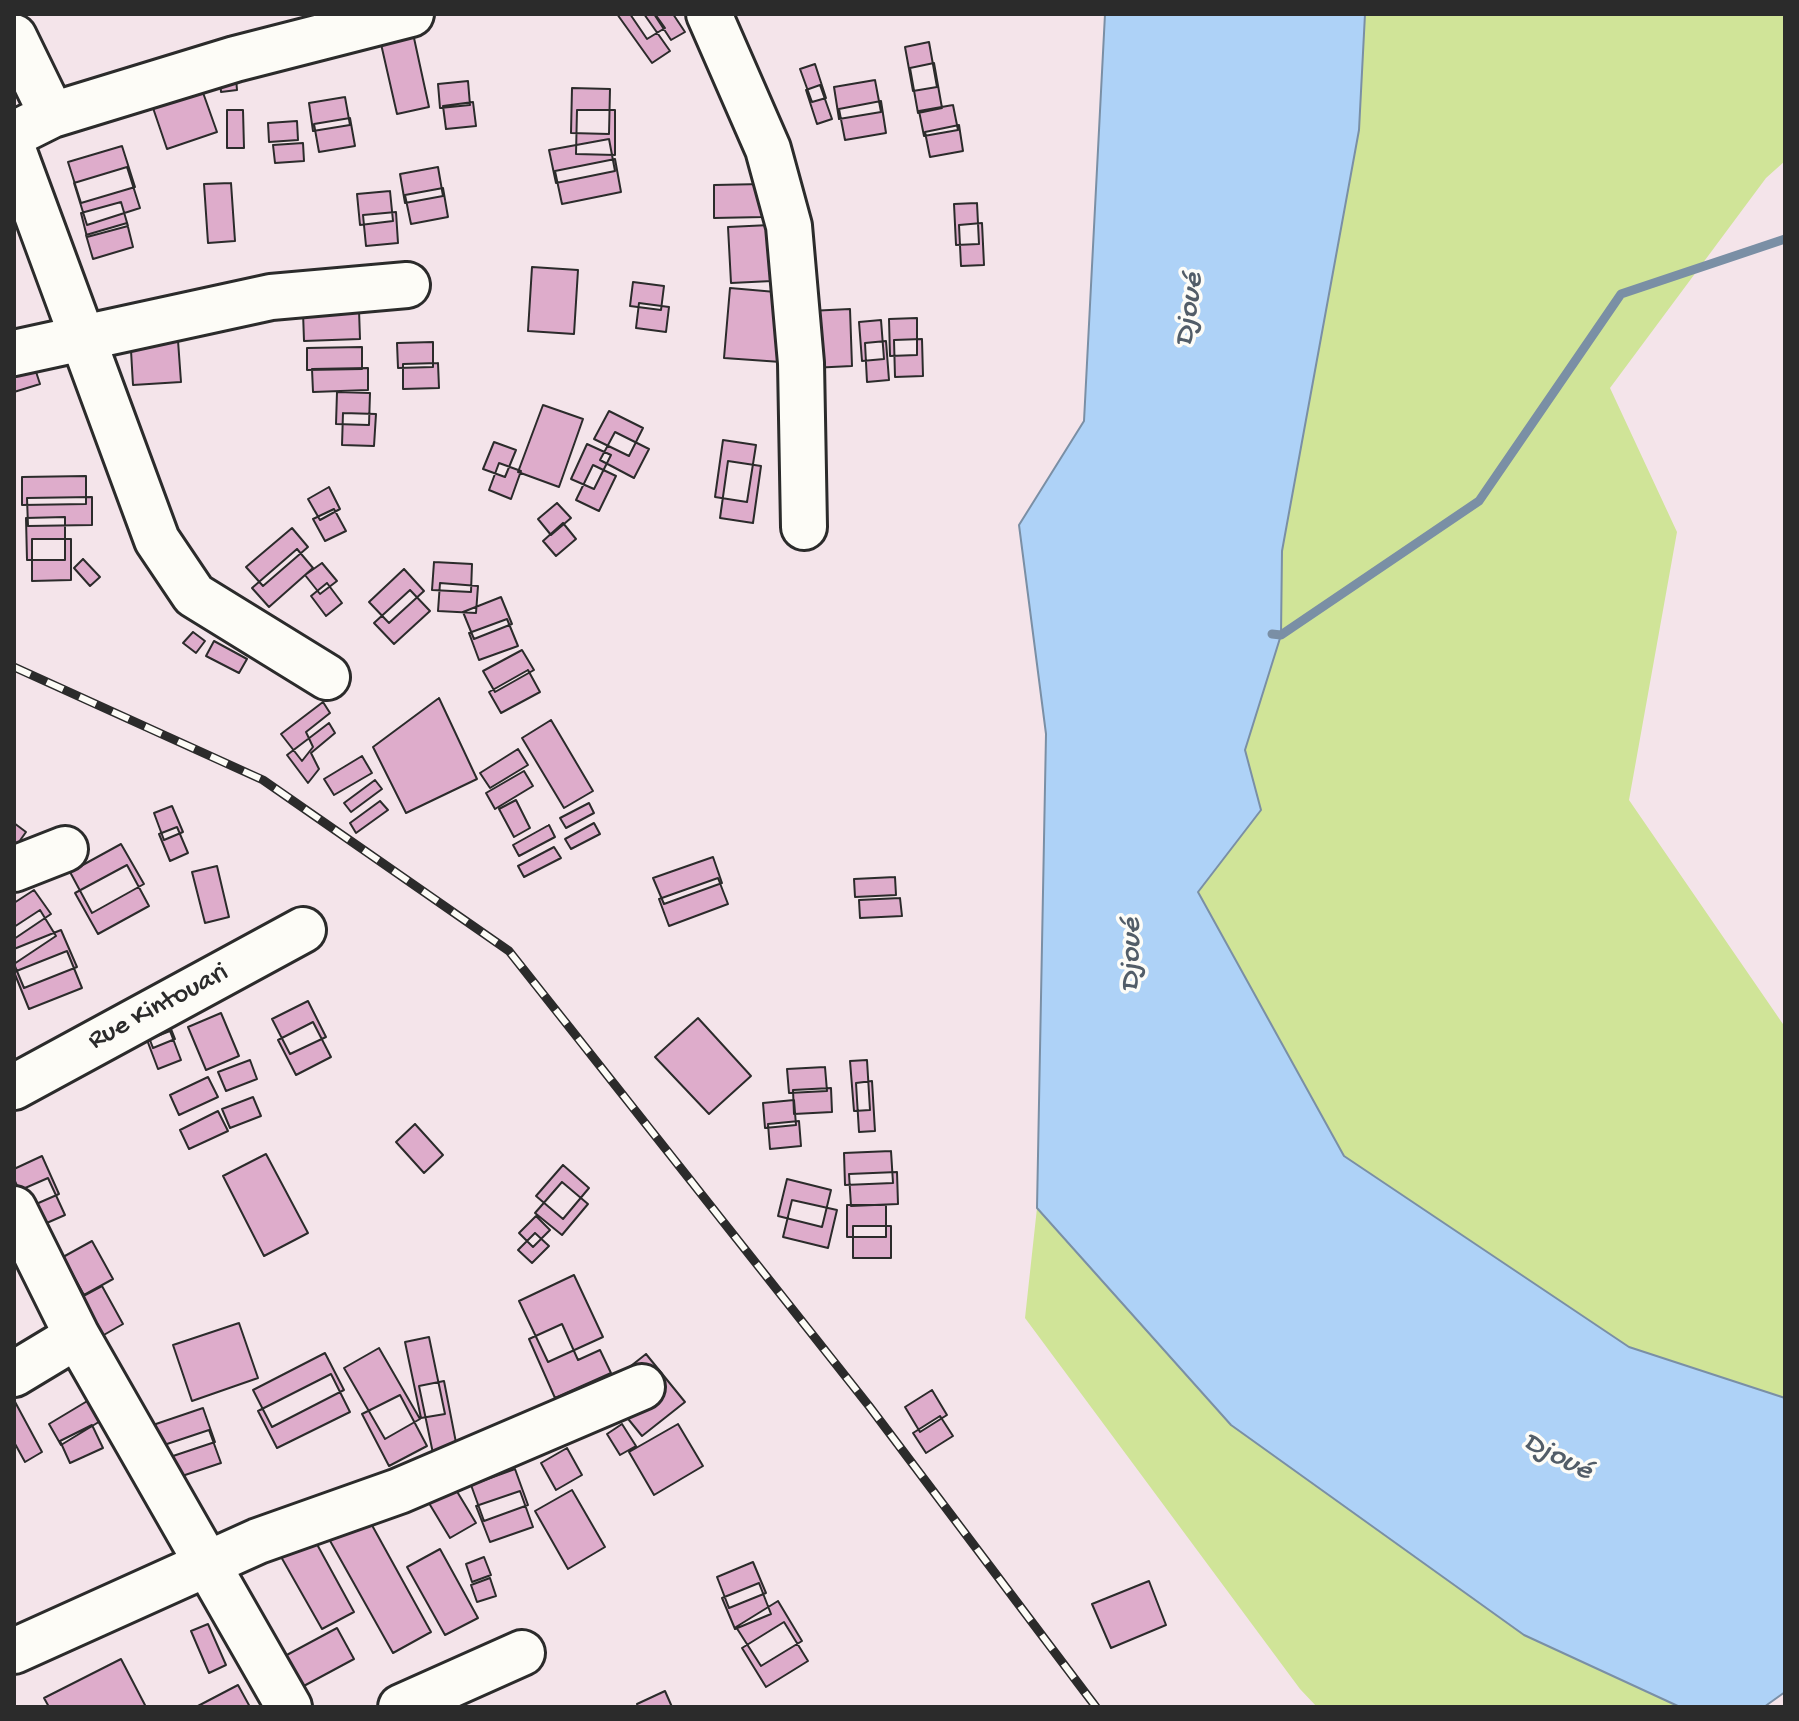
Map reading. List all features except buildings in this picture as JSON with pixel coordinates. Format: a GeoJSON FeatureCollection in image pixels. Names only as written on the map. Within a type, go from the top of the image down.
{"type":"FeatureCollection","features":[{"type":"Feature","properties":{"kind":"street"},"geometry":{"type":"LineString","coordinates":[[14,37],[33,124],[235,59],[411,14]]}},
{"type":"Feature","properties":{"kind":"street"},"geometry":{"type":"LineString","coordinates":[[709,14],[768,149],[789,226],[801,363],[804,527]]}},
{"type":"Feature","properties":{"kind":"street"},"geometry":{"type":"LineString","coordinates":[[14,152],[157,540],[194,595],[327,677]]}},
{"type":"Feature","properties":{"kind":"street"},"geometry":{"type":"LineString","coordinates":[[14,353],[271,297],[407,285]]}},
{"type":"Feature","properties":{"kind":"street"},"geometry":{"type":"LineString","coordinates":[[14,869],[65,849]]}},
{"type":"Feature","properties":{"kind":"street","name":"Rue Kintouari"},"geometry":{"type":"LineString","coordinates":[[14,1087],[303,930]]}},
{"type":"Feature","properties":{"kind":"street"},"geometry":{"type":"LineString","coordinates":[[14,1209],[77,1336],[289,1707]]}},
{"type":"Feature","properties":{"kind":"street"},"geometry":{"type":"LineString","coordinates":[[14,1374],[77,1336]]}},
{"type":"Feature","properties":{"kind":"street"},"geometry":{"type":"LineString","coordinates":[[14,1651],[258,1541],[399,1491],[642,1387]]}},
{"type":"Feature","properties":{"kind":"street"},"geometry":{"type":"LineString","coordinates":[[401,1707],[522,1653]]}},
{"type":"Feature","properties":{"kind":"green space"},"geometry":{"type":"Polygon","coordinates":[[[1365,14],[1785,14],[1785,161],[1766,178],[1610,388],[1677,532],[1629,800],[1785,1027],[1785,1398],[1629,1347],[1344,1156],[1198,892],[1261,810],[1245,750],[1281,635],[1282,551],[1359,130],[1365,14]]]}},
{"type":"Feature","properties":{"kind":"green space"},"geometry":{"type":"Polygon","coordinates":[[[1037,1208],[1231,1425],[1524,1635],[1680,1707],[1317,1707],[1300,1689],[1025,1318],[1037,1208]]]}},
{"type":"Feature","properties":{"kind":"water","name":"Djoué"},"geometry":{"type":"Polygon","coordinates":[[[1105,14],[1365,14],[1359,130],[1282,551],[1281,635],[1245,750],[1261,810],[1198,892],[1344,1156],[1629,1347],[1785,1398],[1785,1692],[1764,1707],[1680,1707],[1524,1635],[1231,1425],[1037,1208],[1046,734],[1019,525],[1084,421],[1105,14]]]}},
{"type":"Feature","properties":{"kind":"waterway"},"geometry":{"type":"LineString","coordinates":[[1272,634],[1281,635],[1479,501],[1621,294],[1785,239]]}},
{"type":"Feature","properties":{"kind":"railway"},"geometry":{"type":"LineString","coordinates":[[14,667],[263,780],[509,951],[869,1406],[1096,1707]]}}]}
